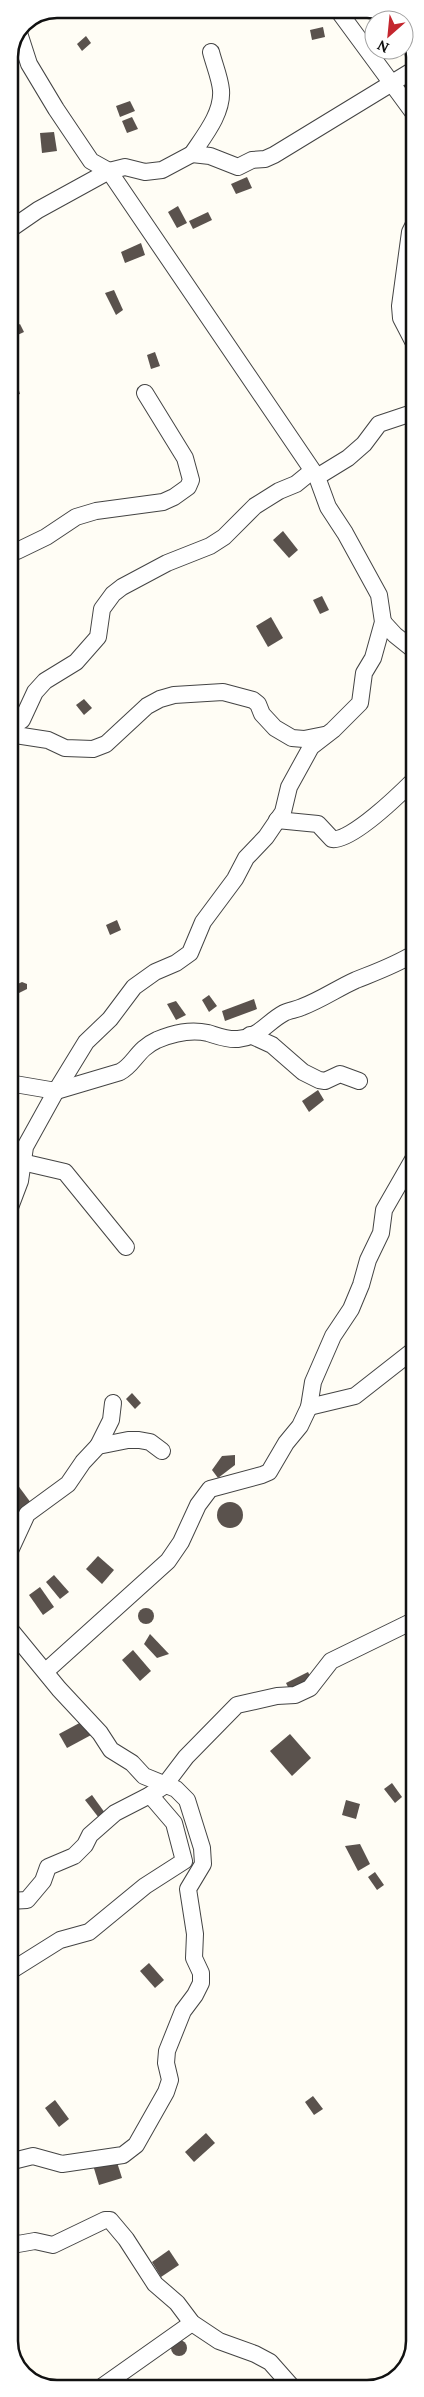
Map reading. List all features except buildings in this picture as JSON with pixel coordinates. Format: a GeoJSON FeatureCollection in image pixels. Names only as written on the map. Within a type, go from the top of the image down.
{"type":"FeatureCollection","features":[{"type":"Feature","properties":{"kind":"street"},"geometry":{"type":"LineString","coordinates":[[344,18],[406,103]]}},
{"type":"Feature","properties":{"kind":"street"},"geometry":{"type":"LineString","coordinates":[[18,1186],[25,1147],[86,1042],[110,1019],[134,987],[155,972],[176,963],[190,953],[203,922],[235,879],[246,858],[283,812],[289,787],[303,758],[311,747],[328,734],[360,703],[364,673],[373,658],[383,622],[378,596],[345,533],[328,507],[314,474],[109,171],[92,161],[56,109],[29,64],[21,41]]}},
{"type":"Feature","properties":{"kind":"street"},"geometry":{"type":"LineString","coordinates":[[18,224],[38,210],[109,171],[125,167],[145,172],[162,170],[192,154],[217,111],[220,98],[221,90],[211,52]]}},
{"type":"Feature","properties":{"kind":"street"},"geometry":{"type":"LineString","coordinates":[[192,154],[210,156],[238,167],[252,160],[265,159],[406,75]]}},
{"type":"Feature","properties":{"kind":"street"},"geometry":{"type":"LineString","coordinates":[[406,262],[400,306],[401,318],[406,328]]}},
{"type":"Feature","properties":{"kind":"street"},"geometry":{"type":"LineString","coordinates":[[18,551],[46,537],[76,517],[96,511],[163,502],[174,498],[188,486],[191,480],[185,458],[145,393]]}},
{"type":"Feature","properties":{"kind":"street"},"geometry":{"type":"LineString","coordinates":[[18,722],[22,720],[35,692],[45,681],[76,662],[98,637],[102,609],[113,594],[122,587],[167,563],[210,546],[224,537],[255,506],[279,491],[348,458],[364,444],[379,424],[406,415]]}},
{"type":"Feature","properties":{"kind":"street"},"geometry":{"type":"LineString","coordinates":[[383,622],[406,644]]}},
{"type":"Feature","properties":{"kind":"street"},"geometry":{"type":"LineString","coordinates":[[18,735],[48,740],[65,748],[93,749],[106,744],[147,706],[160,699],[223,692],[253,700],[258,704],[262,714],[275,728],[292,738],[304,739],[328,734]]}},
{"type":"Feature","properties":{"kind":"street"},"geometry":{"type":"LineString","coordinates":[[277,820],[318,824],[323,827],[332,839],[337,840],[361,827],[406,787]]}},
{"type":"Feature","properties":{"kind":"street"},"geometry":{"type":"LineString","coordinates":[[18,1085],[56,1091],[120,1072],[127,1069],[134,1057],[143,1048],[155,1041],[180,1032],[193,1031],[223,1038],[238,1039],[266,1029],[284,1013],[301,1008],[356,980],[406,959]]}},
{"type":"Feature","properties":{"kind":"street"},"geometry":{"type":"LineString","coordinates":[[250,1035],[272,1046],[303,1072],[319,1080],[325,1081],[340,1074],[359,1081]]}},
{"type":"Feature","properties":{"kind":"street"},"geometry":{"type":"LineString","coordinates":[[22,1162],[65,1172],[126,1247]]}},
{"type":"Feature","properties":{"kind":"street"},"geometry":{"type":"LineString","coordinates":[[46,1671],[168,1561],[181,1542],[198,1505],[210,1489],[269,1472],[286,1443],[300,1426],[309,1407],[313,1382],[333,1336],[351,1309],[381,1233],[384,1210],[406,1172]]}},
{"type":"Feature","properties":{"kind":"street"},"geometry":{"type":"LineString","coordinates":[[309,1407],[355,1396],[406,1356]]}},
{"type":"Feature","properties":{"kind":"street"},"geometry":{"type":"LineString","coordinates":[[18,1534],[27,1514],[68,1484],[82,1462],[98,1446],[111,1420],[112,1403]]}},
{"type":"Feature","properties":{"kind":"street"},"geometry":{"type":"LineString","coordinates":[[98,1446],[128,1440],[139,1440],[150,1442],[162,1451]]}},
{"type":"Feature","properties":{"kind":"street"},"geometry":{"type":"LineString","coordinates":[[18,1900],[27,1900],[43,1881],[48,1867],[74,1856],[85,1845],[90,1836],[115,1813],[157,1790],[237,1705],[277,1696],[295,1695],[310,1688],[331,1661],[406,1624]]}},
{"type":"Feature","properties":{"kind":"street"},"geometry":{"type":"LineString","coordinates":[[18,1638],[59,1689],[100,1733],[111,1750],[132,1763],[157,1790],[174,1823],[184,1860],[145,1886],[90,1932],[60,1940],[18,1966]]}},
{"type":"Feature","properties":{"kind":"street"},"geometry":{"type":"LineString","coordinates":[[18,2160],[33,2156],[62,2164],[70,2164],[123,2156],[136,2145],[166,2092],[170,2080],[166,2063],[167,2051],[183,2011],[196,1995],[201,1983],[201,1974],[194,1958],[195,1934],[188,1889],[203,1864],[202,1848],[187,1800],[176,1789],[157,1790]]}},
{"type":"Feature","properties":{"kind":"street"},"geometry":{"type":"LineString","coordinates":[[18,2244],[35,2241],[53,2245],[98,2223],[110,2220],[126,2239],[155,2284],[177,2302],[192,2323],[219,2341],[255,2354],[270,2362],[285,2379]]}},
{"type":"Feature","properties":{"kind":"street"},"geometry":{"type":"LineString","coordinates":[[113,2379],[192,2323]]}}]}
